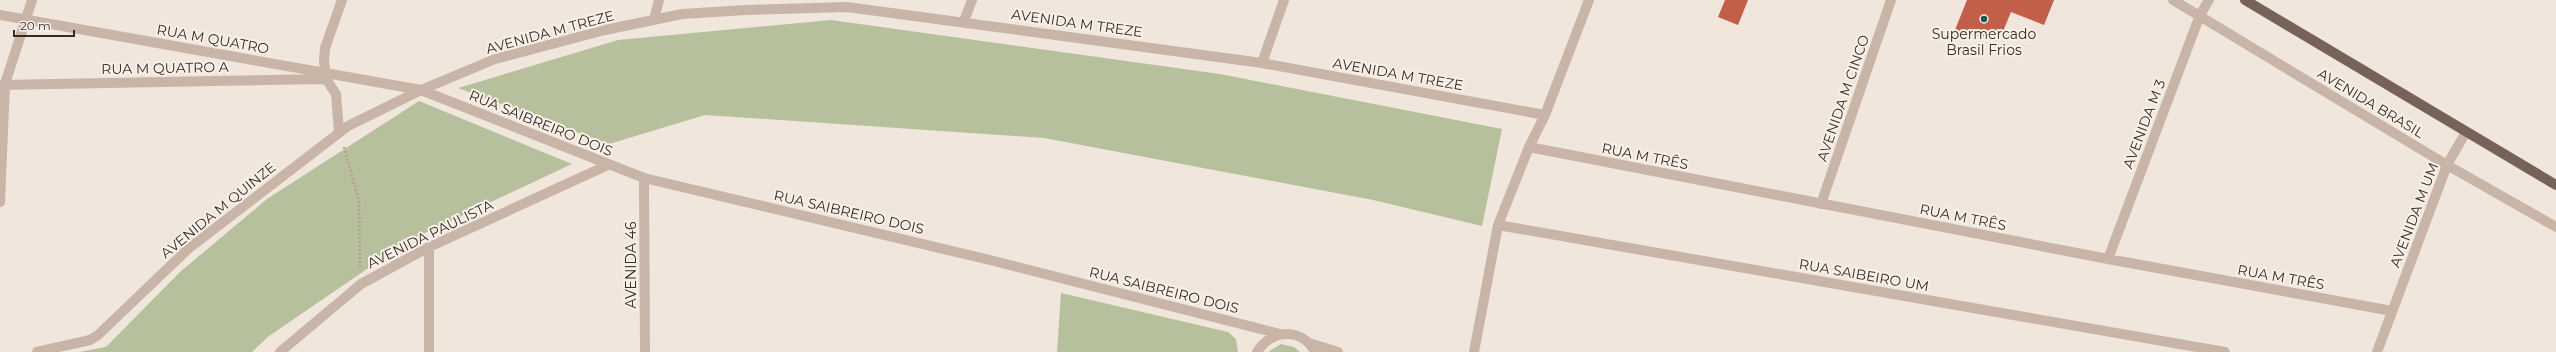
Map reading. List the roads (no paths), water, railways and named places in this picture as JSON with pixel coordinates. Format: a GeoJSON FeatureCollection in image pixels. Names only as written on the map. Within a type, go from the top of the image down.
{"type":"FeatureCollection","features":[{"type":"Feature","properties":{"kind":"main road","name":"AVENIDA BRASIL"},"geometry":{"type":"LineString","coordinates":[[2245,0],[2556,185]]}},
{"type":"Feature","properties":{"kind":"street"},"geometry":{"type":"LineString","coordinates":[[0,202],[2,84],[32,0]]}},
{"type":"Feature","properties":{"kind":"street"},"geometry":{"type":"LineString","coordinates":[[340,132],[336,94],[325,76],[325,48],[342,0]]}},
{"type":"Feature","properties":{"kind":"street"},"geometry":{"type":"LineString","coordinates":[[654,20],[659,0]]}},
{"type":"Feature","properties":{"kind":"street"},"geometry":{"type":"LineString","coordinates":[[964,22],[972,0]]}},
{"type":"Feature","properties":{"kind":"street"},"geometry":{"type":"LineString","coordinates":[[1262,64],[1284,0]]}},
{"type":"Feature","properties":{"kind":"street"},"geometry":{"type":"LineString","coordinates":[[1474,352],[1498,225],[1529,147],[1546,115],[1589,0]]}},
{"type":"Feature","properties":{"kind":"street","name":"AVENIDA M CINCO"},"geometry":{"type":"LineString","coordinates":[[1821,204],[1891,0]]}},
{"type":"Feature","properties":{"kind":"street","name":"AVENIDA BRASIL"},"geometry":{"type":"LineString","coordinates":[[2173,0],[2447,165],[2556,227]]}},
{"type":"Feature","properties":{"kind":"street","name":"AVENIDA M 3"},"geometry":{"type":"LineString","coordinates":[[2108,260],[2200,16],[2209,0]]}},
{"type":"Feature","properties":{"kind":"street","name":"AVENIDA M TREZE"},"geometry":{"type":"LineString","coordinates":[[421,90],[495,59],[605,30],[682,14],[746,10],[847,7],[1262,64],[1546,115]]}},
{"type":"Feature","properties":{"kind":"street","name":"RUA M QUATRO"},"geometry":{"type":"LineString","coordinates":[[0,15],[325,76],[421,90]]}},
{"type":"Feature","properties":{"kind":"street","name":"RUA M QUATRO A"},"geometry":{"type":"LineString","coordinates":[[2,84],[325,76]]}},
{"type":"Feature","properties":{"kind":"street","name":"AVENIDA M QUINZE"},"geometry":{"type":"LineString","coordinates":[[37,352],[90,340],[98,335],[188,249],[340,132],[421,90]]}},
{"type":"Feature","properties":{"kind":"street","name":"RUA SAIBREIRO DOIS"},"geometry":{"type":"LineString","coordinates":[[421,90],[644,178],[994,261],[1280,334],[1301,337],[1309,343]]}},
{"type":"Feature","properties":{"kind":"street","name":"AVENIDA M UM"},"geometry":{"type":"LineString","coordinates":[[2377,352],[2447,165],[2466,132]]}},
{"type":"Feature","properties":{"kind":"street","name":"RUA M TRÊS"},"geometry":{"type":"LineString","coordinates":[[1529,147],[2108,260],[2392,311]]}},
{"type":"Feature","properties":{"kind":"street","name":"AVENIDA PAULISTA"},"geometry":{"type":"LineString","coordinates":[[280,352],[360,284],[429,247],[608,165]]}},
{"type":"Feature","properties":{"kind":"street","name":"AVENIDA 46"},"geometry":{"type":"LineString","coordinates":[[644,178],[645,352]]}},
{"type":"Feature","properties":{"kind":"street","name":"RUA SAIBEIRO UM"},"geometry":{"type":"LineString","coordinates":[[1498,225],[2225,352]]}},
{"type":"Feature","properties":{"kind":"street"},"geometry":{"type":"LineString","coordinates":[[429,247],[429,352]]}},
{"type":"Feature","properties":{"kind":"street"},"geometry":{"type":"LineString","coordinates":[[1258,352],[1270,338],[1280,334]]}},
{"type":"Feature","properties":{"kind":"street"},"geometry":{"type":"LineString","coordinates":[[1309,343],[1315,352]]}},
{"type":"Feature","properties":{"kind":"street"},"geometry":{"type":"LineString","coordinates":[[1309,343],[1338,352]]}},
{"type":"Feature","properties":{"kind":"place","name":"Supermercado Brasil Frios"},"geometry":{"type":"Point","coordinates":[1984,19]}}]}
